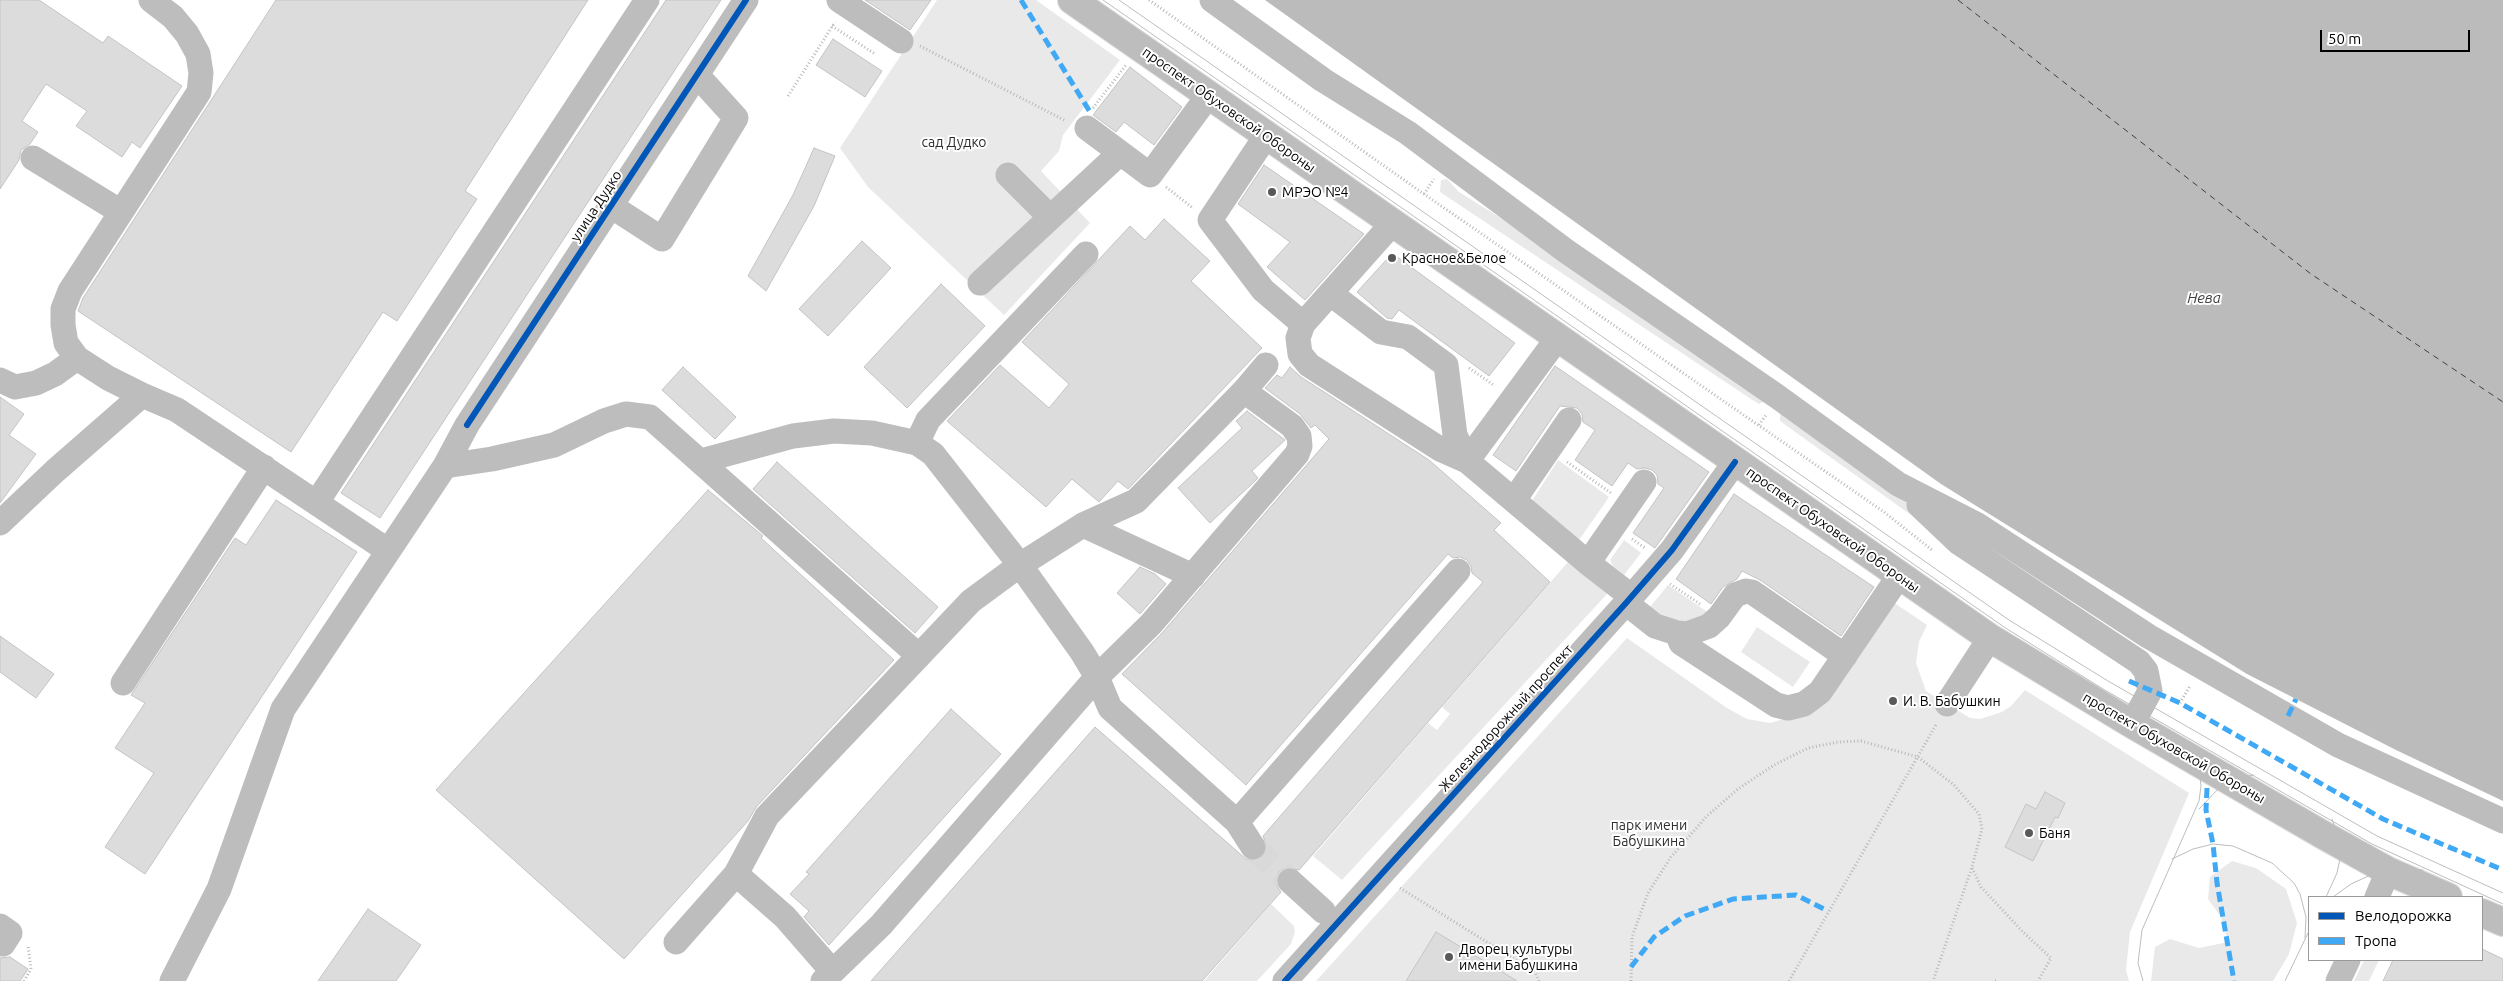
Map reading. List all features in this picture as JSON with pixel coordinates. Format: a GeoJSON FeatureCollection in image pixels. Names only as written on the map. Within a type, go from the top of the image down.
{"type":"FeatureCollection","features":[{"type":"Feature","properties":{"kind":"main road","name":"проспект Обуховской Обороны"},"geometry":{"type":"LineString","coordinates":[[1072,0],[1734,462],[1990,638],[2132,724],[2388,870],[2446,896]]}},
{"type":"Feature","properties":{"kind":"main road"},"geometry":{"type":"LineString","coordinates":[[2483,913],[2503,922]]}},
{"type":"Feature","properties":{"kind":"street"},"geometry":{"type":"LineString","coordinates":[[151,0],[173,17],[187,34],[198,54],[201,73],[198,92],[70,291],[63,309],[66,343],[77,358],[108,378],[178,410],[387,550]]}},
{"type":"Feature","properties":{"kind":"street"},"geometry":{"type":"LineString","coordinates":[[317,502],[647,0]]}},
{"type":"Feature","properties":{"kind":"street","name":"улица Дудко"},"geometry":{"type":"LineString","coordinates":[[172,981],[219,889],[283,709],[387,550],[445,466],[467,425],[746,0]]}},
{"type":"Feature","properties":{"kind":"street"},"geometry":{"type":"LineString","coordinates":[[1212,0],[1323,80],[1408,133],[1566,251],[1778,397],[1898,484],[1955,539],[2139,662],[2146,671],[2150,691],[2132,724]]}},
{"type":"Feature","properties":{"kind":"street"},"geometry":{"type":"LineString","coordinates":[[842,2],[901,41]]}},
{"type":"Feature","properties":{"kind":"street"},"geometry":{"type":"LineString","coordinates":[[611,206],[662,239],[736,118],[697,76]]}},
{"type":"Feature","properties":{"kind":"street"},"geometry":{"type":"LineString","coordinates":[[1087,128],[1150,175],[1208,96]]}},
{"type":"Feature","properties":{"kind":"street"},"geometry":{"type":"LineString","coordinates":[[1266,136],[1210,220],[1263,290],[1303,324]]}},
{"type":"Feature","properties":{"kind":"street"},"geometry":{"type":"LineString","coordinates":[[980,283],[1120,153]]}},
{"type":"Feature","properties":{"kind":"street"},"geometry":{"type":"LineString","coordinates":[[33,158],[121,212]]}},
{"type":"Feature","properties":{"kind":"street"},"geometry":{"type":"LineString","coordinates":[[1008,175],[1050,217]]}},
{"type":"Feature","properties":{"kind":"street"},"geometry":{"type":"LineString","coordinates":[[1392,224],[1303,324],[1298,338],[1300,354],[1309,366],[1440,449],[1468,461],[1588,563],[1629,600],[1647,621],[1676,633],[1698,631],[1719,617],[1735,595],[1741,592],[1752,592],[1845,656]]}},
{"type":"Feature","properties":{"kind":"street"},"geometry":{"type":"LineString","coordinates":[[917,443],[928,420],[1086,254]]}},
{"type":"Feature","properties":{"kind":"street"},"geometry":{"type":"LineString","coordinates":[[1331,294],[1381,332],[1408,338],[1446,365],[1455,435],[1468,461]]}},
{"type":"Feature","properties":{"kind":"street"},"geometry":{"type":"LineString","coordinates":[[1468,461],[1557,338]]}},
{"type":"Feature","properties":{"kind":"street"},"geometry":{"type":"LineString","coordinates":[[0,380],[15,387],[36,382],[55,374],[77,358]]}},
{"type":"Feature","properties":{"kind":"street"},"geometry":{"type":"LineString","coordinates":[[676,942],[736,874],[767,816],[971,601],[1020,565],[1083,525],[1136,502],[1244,391],[1266,365]]}},
{"type":"Feature","properties":{"kind":"street"},"geometry":{"type":"LineString","coordinates":[[736,874],[784,917],[828,976],[881,924],[1097,677],[1151,624],[1297,454],[1300,446],[1299,436],[1292,426],[1244,391]]}},
{"type":"Feature","properties":{"kind":"street"},"geometry":{"type":"LineString","coordinates":[[0,523],[142,395]]}},
{"type":"Feature","properties":{"kind":"street"},"geometry":{"type":"LineString","coordinates":[[445,466],[492,459],[554,445],[604,421],[626,414],[650,417],[919,656]]}},
{"type":"Feature","properties":{"kind":"street"},"geometry":{"type":"LineString","coordinates":[[1514,500],[1569,420]]}},
{"type":"Feature","properties":{"kind":"street"},"geometry":{"type":"LineString","coordinates":[[701,461],[793,436],[834,431],[872,433],[917,443],[933,454],[1020,565],[1082,652],[1097,677],[1110,708],[1237,822],[1253,847]]}},
{"type":"Feature","properties":{"kind":"street","name":"Железнодорожный проспект"},"geometry":{"type":"LineString","coordinates":[[1284,981],[1629,600],[1672,550],[1734,462]]}},
{"type":"Feature","properties":{"kind":"street"},"geometry":{"type":"LineString","coordinates":[[123,683],[264,467]]}},
{"type":"Feature","properties":{"kind":"street"},"geometry":{"type":"LineString","coordinates":[[1588,563],[1644,482]]}},
{"type":"Feature","properties":{"kind":"street"},"geometry":{"type":"LineString","coordinates":[[1083,525],[1193,576]]}},
{"type":"Feature","properties":{"kind":"street"},"geometry":{"type":"LineString","coordinates":[[1955,539],[2014,548],[2148,636],[2338,745],[2503,821]]}},
{"type":"Feature","properties":{"kind":"street"},"geometry":{"type":"LineString","coordinates":[[1237,822],[1458,571]]}},
{"type":"Feature","properties":{"kind":"street"},"geometry":{"type":"LineString","coordinates":[[1676,633],[1681,643],[1776,705],[1788,708],[1804,704],[1820,692],[1899,576]]}},
{"type":"Feature","properties":{"kind":"street"},"geometry":{"type":"LineString","coordinates":[[1947,704],[1990,638]]}},
{"type":"Feature","properties":{"kind":"street"},"geometry":{"type":"LineString","coordinates":[[2377,896],[2388,870]]}},
{"type":"Feature","properties":{"kind":"street"},"geometry":{"type":"LineString","coordinates":[[1290,882],[1324,911]]}},
{"type":"Feature","properties":{"kind":"street"},"geometry":{"type":"LineString","coordinates":[[2338,981],[2348,961]]}},
{"type":"Feature","properties":{"kind":"path"},"geometry":{"type":"LineString","coordinates":[[1149,0],[1424,194],[1884,512],[1955,539]]}},
{"type":"Feature","properties":{"kind":"path"},"geometry":{"type":"LineString","coordinates":[[788,96],[832,26],[842,2]]}},
{"type":"Feature","properties":{"kind":"path"},"geometry":{"type":"LineString","coordinates":[[832,26],[875,54]]}},
{"type":"Feature","properties":{"kind":"path"},"geometry":{"type":"LineString","coordinates":[[901,41],[911,42],[1080,128],[1087,128],[1090,112],[1129,61]]}},
{"type":"Feature","properties":{"kind":"path"},"geometry":{"type":"LineString","coordinates":[[1150,175],[1210,220]]}},
{"type":"Feature","properties":{"kind":"path"},"geometry":{"type":"LineString","coordinates":[[1424,194],[1436,176]]}},
{"type":"Feature","properties":{"kind":"path"},"geometry":{"type":"LineString","coordinates":[[1446,365],[1465,365],[1514,399]]}},
{"type":"Feature","properties":{"kind":"path"},"geometry":{"type":"LineString","coordinates":[[1549,449],[1628,504]]}},
{"type":"Feature","properties":{"kind":"path"},"geometry":{"type":"LineString","coordinates":[[1666,581],[1719,617]]}},
{"type":"Feature","properties":{"kind":"path"},"geometry":{"type":"LineString","coordinates":[[2180,702],[2192,683]]}},
{"type":"Feature","properties":{"kind":"path"},"geometry":{"type":"LineString","coordinates":[[1790,981],[1947,704]]}},
{"type":"Feature","properties":{"kind":"path"},"geometry":{"type":"LineString","coordinates":[[1631,981],[1632,937],[1648,893],[1671,857],[1707,816],[1738,789],[1774,765],[1808,748],[1838,742],[1862,741],[1918,757],[1954,785],[1979,814],[1982,829],[1972,867],[1933,981]]}},
{"type":"Feature","properties":{"kind":"path"},"geometry":{"type":"LineString","coordinates":[[1972,867],[1981,887],[2022,932],[2051,958],[2038,981]]}},
{"type":"Feature","properties":{"kind":"path"},"geometry":{"type":"LineString","coordinates":[[1394,885],[1535,972],[1539,981]]}},
{"type":"Feature","properties":{"kind":"path"},"geometry":{"type":"LineString","coordinates":[[4,935],[28,946],[31,969],[24,981]]}},
{"type":"Feature","properties":{"kind":"green space","name":"сад Дудко"},"geometry":{"type":"Polygon","coordinates":[[[937,0],[1036,0],[1120,60],[1063,135],[1059,151],[1041,171],[1090,223],[1004,315],[868,187],[840,148],[937,0]]]}},
{"type":"Feature","properties":{"kind":"green space"},"geometry":{"type":"Polygon","coordinates":[[[1447,179],[1459,192],[1528,235],[1765,401],[1759,404],[1751,399],[1440,192],[1441,180],[1447,179]]]}},
{"type":"Feature","properties":{"kind":"green space"},"geometry":{"type":"Polygon","coordinates":[[[1780,412],[1852,461],[1916,510],[1911,515],[1780,421],[1780,412]]]}},
{"type":"Feature","properties":{"kind":"green space"},"geometry":{"type":"Polygon","coordinates":[[[1558,460],[1609,497],[1577,543],[1532,501],[1558,460]]]}},
{"type":"Feature","properties":{"kind":"green space"},"geometry":{"type":"Polygon","coordinates":[[[1624,540],[1641,553],[1624,575],[1613,566],[1610,560],[1624,540]]]}},
{"type":"Feature","properties":{"kind":"green space"},"geometry":{"type":"Polygon","coordinates":[[[1568,562],[1608,593],[1342,880],[1313,856],[1428,723],[1437,730],[1450,714],[1442,707],[1568,562]]]}},
{"type":"Feature","properties":{"kind":"green space"},"geometry":{"type":"Polygon","coordinates":[[[1668,585],[1709,613],[1688,623],[1646,612],[1668,585]]]}},
{"type":"Feature","properties":{"kind":"green space","name":"парк имени Бабушкина"},"geometry":{"type":"Polygon","coordinates":[[[1890,600],[1927,625],[1919,642],[1916,663],[1926,691],[1970,718],[1980,719],[2002,712],[2011,706],[2025,690],[2189,793],[2130,932],[2126,970],[2129,981],[1316,981],[1627,638],[1727,708],[1747,719],[1770,723],[1787,718],[1890,600]]]}},
{"type":"Feature","properties":{"kind":"green space"},"geometry":{"type":"Polygon","coordinates":[[[1757,627],[1810,662],[1793,687],[1741,652],[1757,627]]]}},
{"type":"Feature","properties":{"kind":"green space"},"geometry":{"type":"Polygon","coordinates":[[[2232,861],[2256,868],[2286,889],[2297,923],[2289,954],[2273,981],[2151,981],[2155,947],[2170,939],[2199,948],[2228,942],[2221,917],[2208,899],[2210,877],[2232,861]]]}},
{"type":"Feature","properties":{"kind":"green space"},"geometry":{"type":"Polygon","coordinates":[[[1271,904],[1294,926],[1295,932],[1291,944],[1257,981],[1204,981],[1271,904]]]}},
{"type":"Feature","properties":{"kind":"green space"},"geometry":{"type":"Polygon","coordinates":[[[2364,961],[2379,961],[2369,981],[2354,981],[2364,961]]]}},
{"type":"Feature","properties":{"kind":"water","name":"Нева"},"geometry":{"type":"Polygon","coordinates":[[[1265,0],[2503,0],[2503,801],[2396,750],[2247,674],[1941,484],[1265,0]]]}},
{"type":"Feature","properties":{"kind":"building"},"geometry":{"type":"Polygon","coordinates":[[[0,0],[39,0],[103,43],[108,36],[182,86],[140,148],[132,142],[122,157],[76,126],[87,111],[46,84],[22,121],[38,132],[30,144],[21,150],[19,160],[0,189],[0,0]]]}},
{"type":"Feature","properties":{"kind":"building"},"geometry":{"type":"Polygon","coordinates":[[[276,0],[588,0],[465,191],[477,199],[397,321],[383,312],[291,452],[78,311],[83,298],[276,0]]]}},
{"type":"Feature","properties":{"kind":"building"},"geometry":{"type":"Polygon","coordinates":[[[666,0],[721,0],[380,518],[341,493],[666,0]]]}},
{"type":"Feature","properties":{"kind":"building"},"geometry":{"type":"Polygon","coordinates":[[[865,0],[931,0],[910,30],[865,0]]]}},
{"type":"Feature","properties":{"kind":"building"},"geometry":{"type":"Polygon","coordinates":[[[833,39],[882,71],[865,97],[816,65],[833,39]]]}},
{"type":"Feature","properties":{"kind":"building"},"geometry":{"type":"Polygon","coordinates":[[[1130,67],[1182,107],[1154,145],[1124,122],[1116,132],[1093,115],[1130,67]]]}},
{"type":"Feature","properties":{"kind":"building"},"geometry":{"type":"Polygon","coordinates":[[[814,148],[835,156],[814,206],[766,291],[748,276],[793,195],[814,148]]]}},
{"type":"Feature","properties":{"kind":"building"},"geometry":{"type":"Polygon","coordinates":[[[1264,165],[1364,234],[1305,300],[1267,267],[1290,242],[1238,204],[1264,165]]]}},
{"type":"Feature","properties":{"kind":"building"},"geometry":{"type":"Polygon","coordinates":[[[1164,219],[1210,261],[1191,281],[1262,348],[1128,489],[1118,481],[1099,502],[1072,479],[1046,507],[947,421],[1000,365],[1049,408],[1069,384],[1022,342],[1130,226],[1145,240],[1164,219]]]}},
{"type":"Feature","properties":{"kind":"building"},"geometry":{"type":"Polygon","coordinates":[[[862,241],[891,268],[828,336],[799,309],[862,241]]]}},
{"type":"Feature","properties":{"kind":"building"},"geometry":{"type":"Polygon","coordinates":[[[1396,256],[1515,343],[1489,376],[1399,310],[1392,319],[1387,318],[1357,292],[1388,258],[1396,256]]]}},
{"type":"Feature","properties":{"kind":"building"},"geometry":{"type":"Polygon","coordinates":[[[941,284],[985,326],[907,408],[864,367],[941,284]]]}},
{"type":"Feature","properties":{"kind":"building"},"geometry":{"type":"Polygon","coordinates":[[[1555,366],[1709,472],[1655,548],[1633,533],[1664,488],[1658,484],[1657,475],[1652,470],[1645,468],[1637,469],[1628,463],[1612,486],[1575,460],[1595,430],[1583,422],[1582,414],[1577,408],[1560,406],[1516,471],[1493,455],[1555,366]]]}},
{"type":"Feature","properties":{"kind":"building"},"geometry":{"type":"Polygon","coordinates":[[[683,367],[736,417],[715,439],[662,390],[683,367]]]}},
{"type":"Feature","properties":{"kind":"building"},"geometry":{"type":"Polygon","coordinates":[[[1290,367],[1301,377],[1429,460],[1501,523],[1494,530],[1550,582],[1299,870],[1286,867],[1279,872],[1276,885],[1281,892],[1202,981],[871,981],[1095,727],[1246,859],[1254,861],[1261,859],[1267,847],[1263,836],[1483,582],[1472,573],[1471,566],[1467,560],[1460,557],[1453,558],[1448,554],[1246,785],[1122,674],[1162,633],[1329,439],[1315,425],[1311,428],[1300,414],[1265,388],[1277,375],[1282,378],[1290,367]]]}},
{"type":"Feature","properties":{"kind":"building"},"geometry":{"type":"Polygon","coordinates":[[[0,397],[24,414],[9,435],[36,454],[0,503],[0,397]]]}},
{"type":"Feature","properties":{"kind":"building"},"geometry":{"type":"Polygon","coordinates":[[[1247,411],[1285,440],[1252,471],[1258,478],[1210,523],[1178,488],[1242,428],[1236,421],[1247,411]]]}},
{"type":"Feature","properties":{"kind":"building"},"geometry":{"type":"Polygon","coordinates":[[[777,462],[938,607],[915,633],[753,489],[777,462]]]}},
{"type":"Feature","properties":{"kind":"building"},"geometry":{"type":"Polygon","coordinates":[[[708,490],[763,536],[761,538],[894,660],[757,806],[748,821],[624,959],[436,790],[708,490]]]}},
{"type":"Feature","properties":{"kind":"building"},"geometry":{"type":"Polygon","coordinates":[[[1734,494],[1874,587],[1841,636],[1760,580],[1742,571],[1737,579],[1723,587],[1711,604],[1676,579],[1734,494]]]}},
{"type":"Feature","properties":{"kind":"building"},"geometry":{"type":"Polygon","coordinates":[[[276,500],[357,552],[145,874],[105,847],[154,773],[115,748],[145,703],[131,695],[235,538],[246,545],[276,500]]]}},
{"type":"Feature","properties":{"kind":"building"},"geometry":{"type":"Polygon","coordinates":[[[1140,567],[1155,574],[1166,584],[1140,614],[1117,593],[1140,567]]]}},
{"type":"Feature","properties":{"kind":"building"},"geometry":{"type":"Polygon","coordinates":[[[0,636],[54,674],[36,698],[0,672],[0,636]]]}},
{"type":"Feature","properties":{"kind":"building"},"geometry":{"type":"Polygon","coordinates":[[[951,709],[1001,754],[829,945],[804,917],[809,911],[790,894],[809,874],[806,872],[951,709]]]}},
{"type":"Feature","properties":{"kind":"building","name":"Баня"},"geometry":{"type":"Polygon","coordinates":[[[2045,792],[2065,803],[2058,818],[2055,817],[2033,861],[2005,847],[2026,804],[2036,809],[2045,792]]]}},
{"type":"Feature","properties":{"kind":"building"},"geometry":{"type":"Polygon","coordinates":[[[368,909],[421,945],[396,981],[318,981],[368,909]]]}},
{"type":"Feature","properties":{"kind":"building","name":"Дворец культуры имени Бабушкина"},"geometry":{"type":"Polygon","coordinates":[[[1436,932],[1517,981],[1406,981],[1436,932]]]}},
{"type":"Feature","properties":{"kind":"building"},"geometry":{"type":"Polygon","coordinates":[[[2483,949],[2503,959],[2503,981],[2383,981],[2393,961],[2483,961],[2483,949]]]}},
{"type":"Feature","properties":{"kind":"building"},"geometry":{"type":"Polygon","coordinates":[[[10,957],[28,969],[20,981],[0,981],[0,958],[10,957]]]}},
{"type":"Feature","properties":{"kind":"ferry route"},"geometry":{"type":"LineString","coordinates":[[1958,0],[2311,274],[2503,402]]}},
{"type":"Feature","properties":{"kind":"tunnel"},"geometry":{"type":"LineString","coordinates":[[1253,847],[1290,881]]}},
{"type":"Feature","properties":{"kind":"tram line"},"geometry":{"type":"LineString","coordinates":[[1103,0],[2004,627],[2103,689],[2372,844],[2503,904]]}},
{"type":"Feature","properties":{"kind":"tram line"},"geometry":{"type":"LineString","coordinates":[[1119,0],[2009,620],[2108,681],[2377,836],[2503,893]]}},
{"type":"Feature","properties":{"kind":"tram line"},"geometry":{"type":"LineString","coordinates":[[2143,981],[2138,963],[2142,930],[2199,801],[2201,786],[2199,768],[2193,752],[2181,737]]}},
{"type":"Feature","properties":{"kind":"tram line"},"geometry":{"type":"LineString","coordinates":[[2199,809],[2221,786],[2242,777],[2254,775]]}},
{"type":"Feature","properties":{"kind":"tram line"},"geometry":{"type":"LineString","coordinates":[[2326,896],[2337,873],[2341,854],[2339,838],[2332,819]]}},
{"type":"Feature","properties":{"kind":"tram line"},"geometry":{"type":"LineString","coordinates":[[2172,859],[2193,849],[2213,844],[2233,846],[2272,863],[2294,883],[2300,894],[2306,917],[2305,938]]}},
{"type":"Feature","properties":{"kind":"tram line"},"geometry":{"type":"LineString","coordinates":[[2334,896],[2351,884],[2375,873],[2397,869],[2423,870]]}},
{"type":"Feature","properties":{"kind":"tram line"},"geometry":{"type":"LineString","coordinates":[[2285,981],[2308,933]]}},
{"type":"Feature","properties":{"kind":"marked path"},"geometry":{"type":"LineString","coordinates":[[1021,0],[1090,112]]}},
{"type":"Feature","properties":{"kind":"marked path"},"geometry":{"type":"LineString","coordinates":[[2129,681],[2180,703],[2383,819],[2503,870]]}},
{"type":"Feature","properties":{"kind":"marked path"},"geometry":{"type":"LineString","coordinates":[[2288,716],[2296,699]]}},
{"type":"Feature","properties":{"kind":"marked path"},"geometry":{"type":"LineString","coordinates":[[2207,788],[2206,810],[2234,981]]}},
{"type":"Feature","properties":{"kind":"marked path"},"geometry":{"type":"LineString","coordinates":[[1631,967],[1654,937],[1685,916],[1733,899],[1796,895],[1828,911]]}},
{"type":"Feature","properties":{"kind":"cycle path"},"geometry":{"type":"LineString","coordinates":[[467,425],[746,0]]}},
{"type":"Feature","properties":{"kind":"cycle path"},"geometry":{"type":"LineString","coordinates":[[1285,981],[1672,550],[1735,462]]}},
{"type":"Feature","properties":{"kind":"place","name":"МРЭО №4"},"geometry":{"type":"Point","coordinates":[1272,192]}},
{"type":"Feature","properties":{"kind":"place","name":"Красное&Белое"},"geometry":{"type":"Point","coordinates":[1392,258]}},
{"type":"Feature","properties":{"kind":"place","name":"И. В. Бабушкин"},"geometry":{"type":"Point","coordinates":[1893,701]}},
{"type":"Feature","properties":{"kind":"place","name":"Баня"},"geometry":{"type":"Point","coordinates":[2029,833]}},
{"type":"Feature","properties":{"kind":"place","name":"Дворец культуры имени Бабушкина"},"geometry":{"type":"Point","coordinates":[1449,957]}}]}
